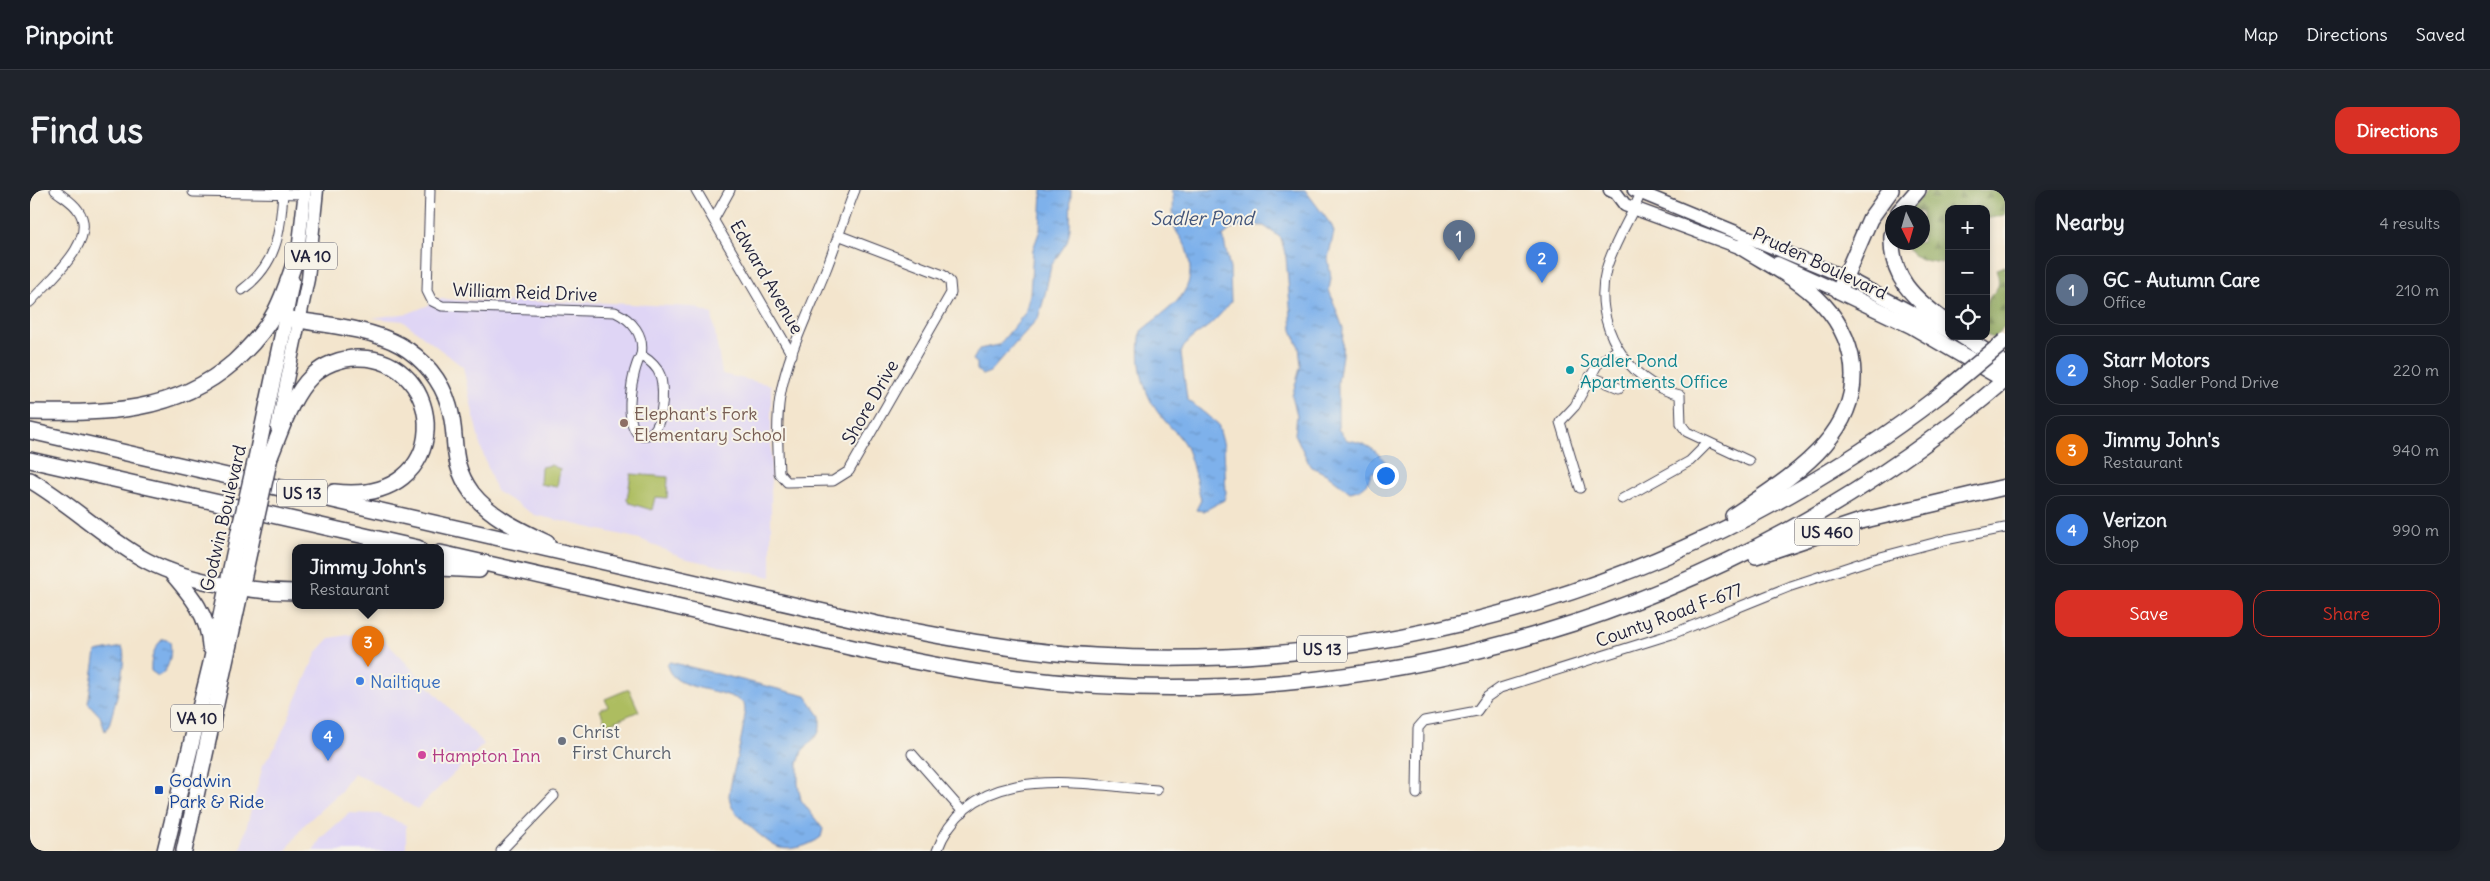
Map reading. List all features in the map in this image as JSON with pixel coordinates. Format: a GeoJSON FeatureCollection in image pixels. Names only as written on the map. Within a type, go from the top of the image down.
{"type":"FeatureCollection","features":[{"type":"Feature","properties":{"kind":"highway"},"geometry":{"type":"LineString","coordinates":[[1842,284],[1870,219],[1891,190]]}},
{"type":"Feature","properties":{"kind":"highway"},"geometry":{"type":"LineString","coordinates":[[1905,205],[1918,190]]}},
{"type":"Feature","properties":{"kind":"highway"},"geometry":{"type":"LineString","coordinates":[[1600,583],[1713,528],[1763,496],[1820,451],[1835,432],[1847,411],[1852,389],[1852,362],[1845,336],[1837,322],[1809,291],[1741,247]]}},
{"type":"Feature","properties":{"kind":"highway"},"geometry":{"type":"LineString","coordinates":[[1893,250],[1893,260],[1901,280],[1916,297],[1945,322]]}},
{"type":"Feature","properties":{"kind":"highway"},"geometry":{"type":"LineString","coordinates":[[30,412],[98,412],[137,408],[176,398],[206,384],[243,353],[264,328],[284,291],[298,252]]}},
{"type":"Feature","properties":{"kind":"highway","name":"Pruden Boulevard"},"geometry":{"type":"LineString","coordinates":[[1842,284],[2005,380]]}},
{"type":"Feature","properties":{"kind":"highway"},"geometry":{"type":"LineString","coordinates":[[293,319],[375,335],[402,346],[415,355],[431,371],[444,392],[449,406],[455,456],[472,492],[482,504],[503,520],[574,555]]}},
{"type":"Feature","properties":{"kind":"highway","name":"Godwin Boulevard"},"geometry":{"type":"LineString","coordinates":[[184,851],[234,586],[293,319]]}},
{"type":"Feature","properties":{"kind":"highway"},"geometry":{"type":"LineString","coordinates":[[1968,341],[2005,364]]}},
{"type":"Feature","properties":{"kind":"highway","name":"US 13"},"geometry":{"type":"LineString","coordinates":[[30,431],[574,555],[972,643],[1054,653],[1145,658],[1265,655],[1375,642],[1500,614],[1600,583],[1671,555],[1785,498],[1879,440],[1941,394],[2005,341]]}},
{"type":"Feature","properties":{"kind":"highway"},"geometry":{"type":"LineString","coordinates":[[263,456],[304,384],[328,365],[352,358],[372,359],[402,374],[419,395],[426,418],[426,437],[415,464],[401,480],[382,490],[356,494],[314,489],[286,489]]}},
{"type":"Feature","properties":{"kind":"highway","name":"US 13"},"geometry":{"type":"LineString","coordinates":[[444,554],[910,661],[961,670],[1043,681],[1180,688],[1323,679],[1432,661],[1536,635],[1654,594],[1747,552],[1828,507],[1902,460],[1969,410],[2005,380]]}},
{"type":"Feature","properties":{"kind":"highway","name":"US 13"},"geometry":{"type":"LineString","coordinates":[[30,460],[400,544]]}},
{"type":"Feature","properties":{"kind":"highway"},"geometry":{"type":"LineString","coordinates":[[30,480],[64,501],[118,543],[172,573],[234,586],[292,592]]}},
{"type":"Feature","properties":{"kind":"highway","name":"US 460"},"geometry":{"type":"LineString","coordinates":[[1654,594],[1691,583],[1810,536],[1904,510],[2005,488]]}},
{"type":"Feature","properties":{"kind":"highway"},"geometry":{"type":"LineString","coordinates":[[444,568],[494,572],[532,580],[586,586]]}},
{"type":"Feature","properties":{"kind":"highway"},"geometry":{"type":"LineString","coordinates":[[172,573],[201,611],[209,636],[211,663]]}},
{"type":"Feature","properties":{"kind":"highway","name":"Godwin Boulevard"},"geometry":{"type":"LineString","coordinates":[[166,851],[211,663],[234,586]]}},
{"type":"Feature","properties":{"kind":"main road","name":"Godwin Boulevard"},"geometry":{"type":"LineString","coordinates":[[293,319],[298,252],[309,191]]}},
{"type":"Feature","properties":{"kind":"main road","name":"Godwin Boulevard"},"geometry":{"type":"LineString","coordinates":[[293,319],[313,240],[309,191]]}},
{"type":"Feature","properties":{"kind":"main road","name":"Pruden Boulevard"},"geometry":{"type":"LineString","coordinates":[[1618,191],[1630,210],[1741,247],[1842,284]]}},
{"type":"Feature","properties":{"kind":"main road","name":"Pruden Boulevard"},"geometry":{"type":"LineString","coordinates":[[1637,191],[1945,330]]}},
{"type":"Feature","properties":{"kind":"street"},"geometry":{"type":"LineString","coordinates":[[30,302],[69,258],[83,236],[84,224],[79,210],[71,201],[55,190]]}},
{"type":"Feature","properties":{"kind":"street","name":"William Reid Drive"},"geometry":{"type":"LineString","coordinates":[[430,190],[427,291],[432,301],[442,306],[615,312],[624,316],[636,328],[641,343],[642,355],[633,376],[632,423],[638,434],[646,435],[652,433],[659,424],[661,380],[657,370],[642,355]]}},
{"type":"Feature","properties":{"kind":"street","name":"Edward Avenue"},"geometry":{"type":"LineString","coordinates":[[696,190],[792,355]]}},
{"type":"Feature","properties":{"kind":"street"},"geometry":{"type":"LineString","coordinates":[[714,219],[730,190]]}},
{"type":"Feature","properties":{"kind":"street","name":"Shore Drive"},"geometry":{"type":"LineString","coordinates":[[838,235],[936,271],[948,279],[951,292],[849,471],[833,482],[787,482],[779,473],[780,400],[792,355],[855,190]]}},
{"type":"Feature","properties":{"kind":"street"},"geometry":{"type":"LineString","coordinates":[[193,192],[283,193],[309,191]]}},
{"type":"Feature","properties":{"kind":"street"},"geometry":{"type":"LineString","coordinates":[[1637,191],[1606,270],[1604,285],[1604,312],[1618,349],[1625,360],[1644,378],[1680,395],[1684,428],[1708,443],[1749,461]]}},
{"type":"Feature","properties":{"kind":"street"},"geometry":{"type":"LineString","coordinates":[[242,290],[260,275],[271,257],[281,222],[283,193]]}},
{"type":"Feature","properties":{"kind":"street"},"geometry":{"type":"LineString","coordinates":[[1580,488],[1560,426],[1563,418],[1575,406],[1590,376],[1603,359],[1618,349]]}},
{"type":"Feature","properties":{"kind":"street"},"geometry":{"type":"LineString","coordinates":[[1590,376],[1619,388]]}},
{"type":"Feature","properties":{"kind":"street"},"geometry":{"type":"LineString","coordinates":[[1622,499],[1690,460],[1708,443]]}},
{"type":"Feature","properties":{"kind":"street","name":"County Road F-677"},"geometry":{"type":"LineString","coordinates":[[1417,794],[1418,728],[1424,721],[1477,711],[1487,698],[1500,688],[1672,634],[1832,572],[1913,548],[2005,528]]}},
{"type":"Feature","properties":{"kind":"street"},"geometry":{"type":"LineString","coordinates":[[912,754],[963,812]]}},
{"type":"Feature","properties":{"kind":"street"},"geometry":{"type":"LineString","coordinates":[[937,851],[944,836],[963,812],[995,791],[1025,783],[1039,782],[1157,790]]}},
{"type":"Feature","properties":{"kind":"street"},"geometry":{"type":"LineString","coordinates":[[501,851],[554,796]]}},
{"type":"Feature","properties":{"kind":"shaded area","name":"Elephant's Fork Elementary School"},"geometry":{"type":"Polygon","coordinates":[[[432,298],[470,301],[587,302],[694,307],[712,314],[722,374],[771,385],[771,577],[683,558],[640,539],[535,515],[496,491],[480,445],[463,367],[403,321],[372,318],[409,313],[429,305],[432,298]]]}},
{"type":"Feature","properties":{"kind":"shaded area"},"geometry":{"type":"Polygon","coordinates":[[[367,632],[384,640],[484,744],[417,809],[353,773],[341,791],[303,826],[286,851],[240,851],[263,765],[276,746],[317,652],[330,638],[367,632]]]}},
{"type":"Feature","properties":{"kind":"shaded area"},"geometry":{"type":"Polygon","coordinates":[[[349,813],[379,814],[406,825],[406,851],[313,851],[321,838],[349,813]]]}},
{"type":"Feature","properties":{"kind":"green space"},"geometry":{"type":"Polygon","coordinates":[[[1927,190],[2005,190],[2005,215],[1990,218],[1990,205],[1945,205],[1945,263],[1923,260],[1909,250],[1930,250],[1930,205],[1914,205],[1927,190]]]}},
{"type":"Feature","properties":{"kind":"green space"},"geometry":{"type":"Polygon","coordinates":[[[2005,266],[2005,327],[1993,338],[1990,337],[1990,298],[1998,283],[1996,269],[2005,266]]]}},
{"type":"Feature","properties":{"kind":"green space"},"geometry":{"type":"Polygon","coordinates":[[[551,465],[560,469],[557,487],[540,484],[541,467],[551,465]]]}},
{"type":"Feature","properties":{"kind":"green space"},"geometry":{"type":"Polygon","coordinates":[[[631,474],[668,477],[667,498],[655,497],[652,510],[629,503],[627,500],[631,474]]]}},
{"type":"Feature","properties":{"kind":"green space"},"geometry":{"type":"Polygon","coordinates":[[[629,689],[639,711],[606,725],[600,710],[608,706],[605,699],[629,689]]]}},
{"type":"Feature","properties":{"kind":"water"},"geometry":{"type":"Polygon","coordinates":[[[1042,190],[1071,190],[1070,229],[1067,242],[1051,266],[1038,318],[990,372],[982,375],[977,370],[977,363],[973,360],[979,349],[999,345],[1025,313],[1030,294],[1033,249],[1040,230],[1042,190]]]}},
{"type":"Feature","properties":{"kind":"water","name":"Sadler Pond"},"geometry":{"type":"Polygon","coordinates":[[[1171,190],[1305,190],[1332,226],[1334,232],[1328,258],[1331,278],[1329,290],[1343,328],[1338,382],[1338,429],[1347,440],[1359,442],[1369,447],[1386,463],[1384,470],[1372,472],[1367,484],[1359,490],[1350,492],[1328,475],[1310,466],[1295,434],[1297,415],[1292,396],[1301,365],[1299,347],[1292,330],[1286,257],[1281,238],[1264,226],[1245,225],[1232,228],[1223,236],[1230,269],[1231,302],[1212,323],[1186,343],[1181,353],[1187,399],[1218,424],[1224,446],[1226,493],[1224,500],[1204,511],[1196,510],[1201,500],[1188,451],[1151,401],[1142,379],[1139,355],[1141,331],[1181,297],[1187,287],[1190,276],[1190,263],[1186,248],[1174,224],[1171,190]]]}},
{"type":"Feature","properties":{"kind":"water"},"geometry":{"type":"Polygon","coordinates":[[[163,639],[170,641],[171,651],[168,666],[158,676],[151,671],[151,662],[155,649],[163,639]]]}},
{"type":"Feature","properties":{"kind":"water"},"geometry":{"type":"Polygon","coordinates":[[[122,647],[124,653],[120,685],[109,725],[105,731],[100,716],[88,703],[96,652],[122,647]]]}},
{"type":"Feature","properties":{"kind":"water"},"geometry":{"type":"Polygon","coordinates":[[[670,662],[806,696],[820,716],[820,728],[818,734],[802,751],[798,764],[798,784],[801,800],[823,829],[821,837],[802,847],[780,848],[762,837],[735,812],[731,806],[729,796],[744,722],[744,704],[736,698],[725,694],[688,685],[678,680],[670,673],[667,664],[670,662]]]}},
{"type":"Feature","properties":{"kind":"place","name":"GC - Autumn Care"},"geometry":{"type":"Point","coordinates":[1459,261]}},
{"type":"Feature","properties":{"kind":"place","name":"Starr Motors"},"geometry":{"type":"Point","coordinates":[1542,283]}},
{"type":"Feature","properties":{"kind":"place","name":"Sadler Pond Apartments Office"},"geometry":{"type":"Point","coordinates":[1570,370]}},
{"type":"Feature","properties":{"kind":"place","name":"Elephant's Fork Elementary School"},"geometry":{"type":"Point","coordinates":[624,423]}},
{"type":"Feature","properties":{"kind":"place","name":"Jimmy John's"},"geometry":{"type":"Point","coordinates":[368,667]}},
{"type":"Feature","properties":{"kind":"place","name":"Nailtique"},"geometry":{"type":"Point","coordinates":[360,681]}},
{"type":"Feature","properties":{"kind":"place","name":"Christ First Church"},"geometry":{"type":"Point","coordinates":[562,741]}},
{"type":"Feature","properties":{"kind":"place","name":"Hampton Inn"},"geometry":{"type":"Point","coordinates":[422,755]}},
{"type":"Feature","properties":{"kind":"place","name":"Verizon"},"geometry":{"type":"Point","coordinates":[328,761]}},
{"type":"Feature","properties":{"kind":"place","name":"Godwin Park & Ride"},"geometry":{"type":"Point","coordinates":[159,790]}}]}
